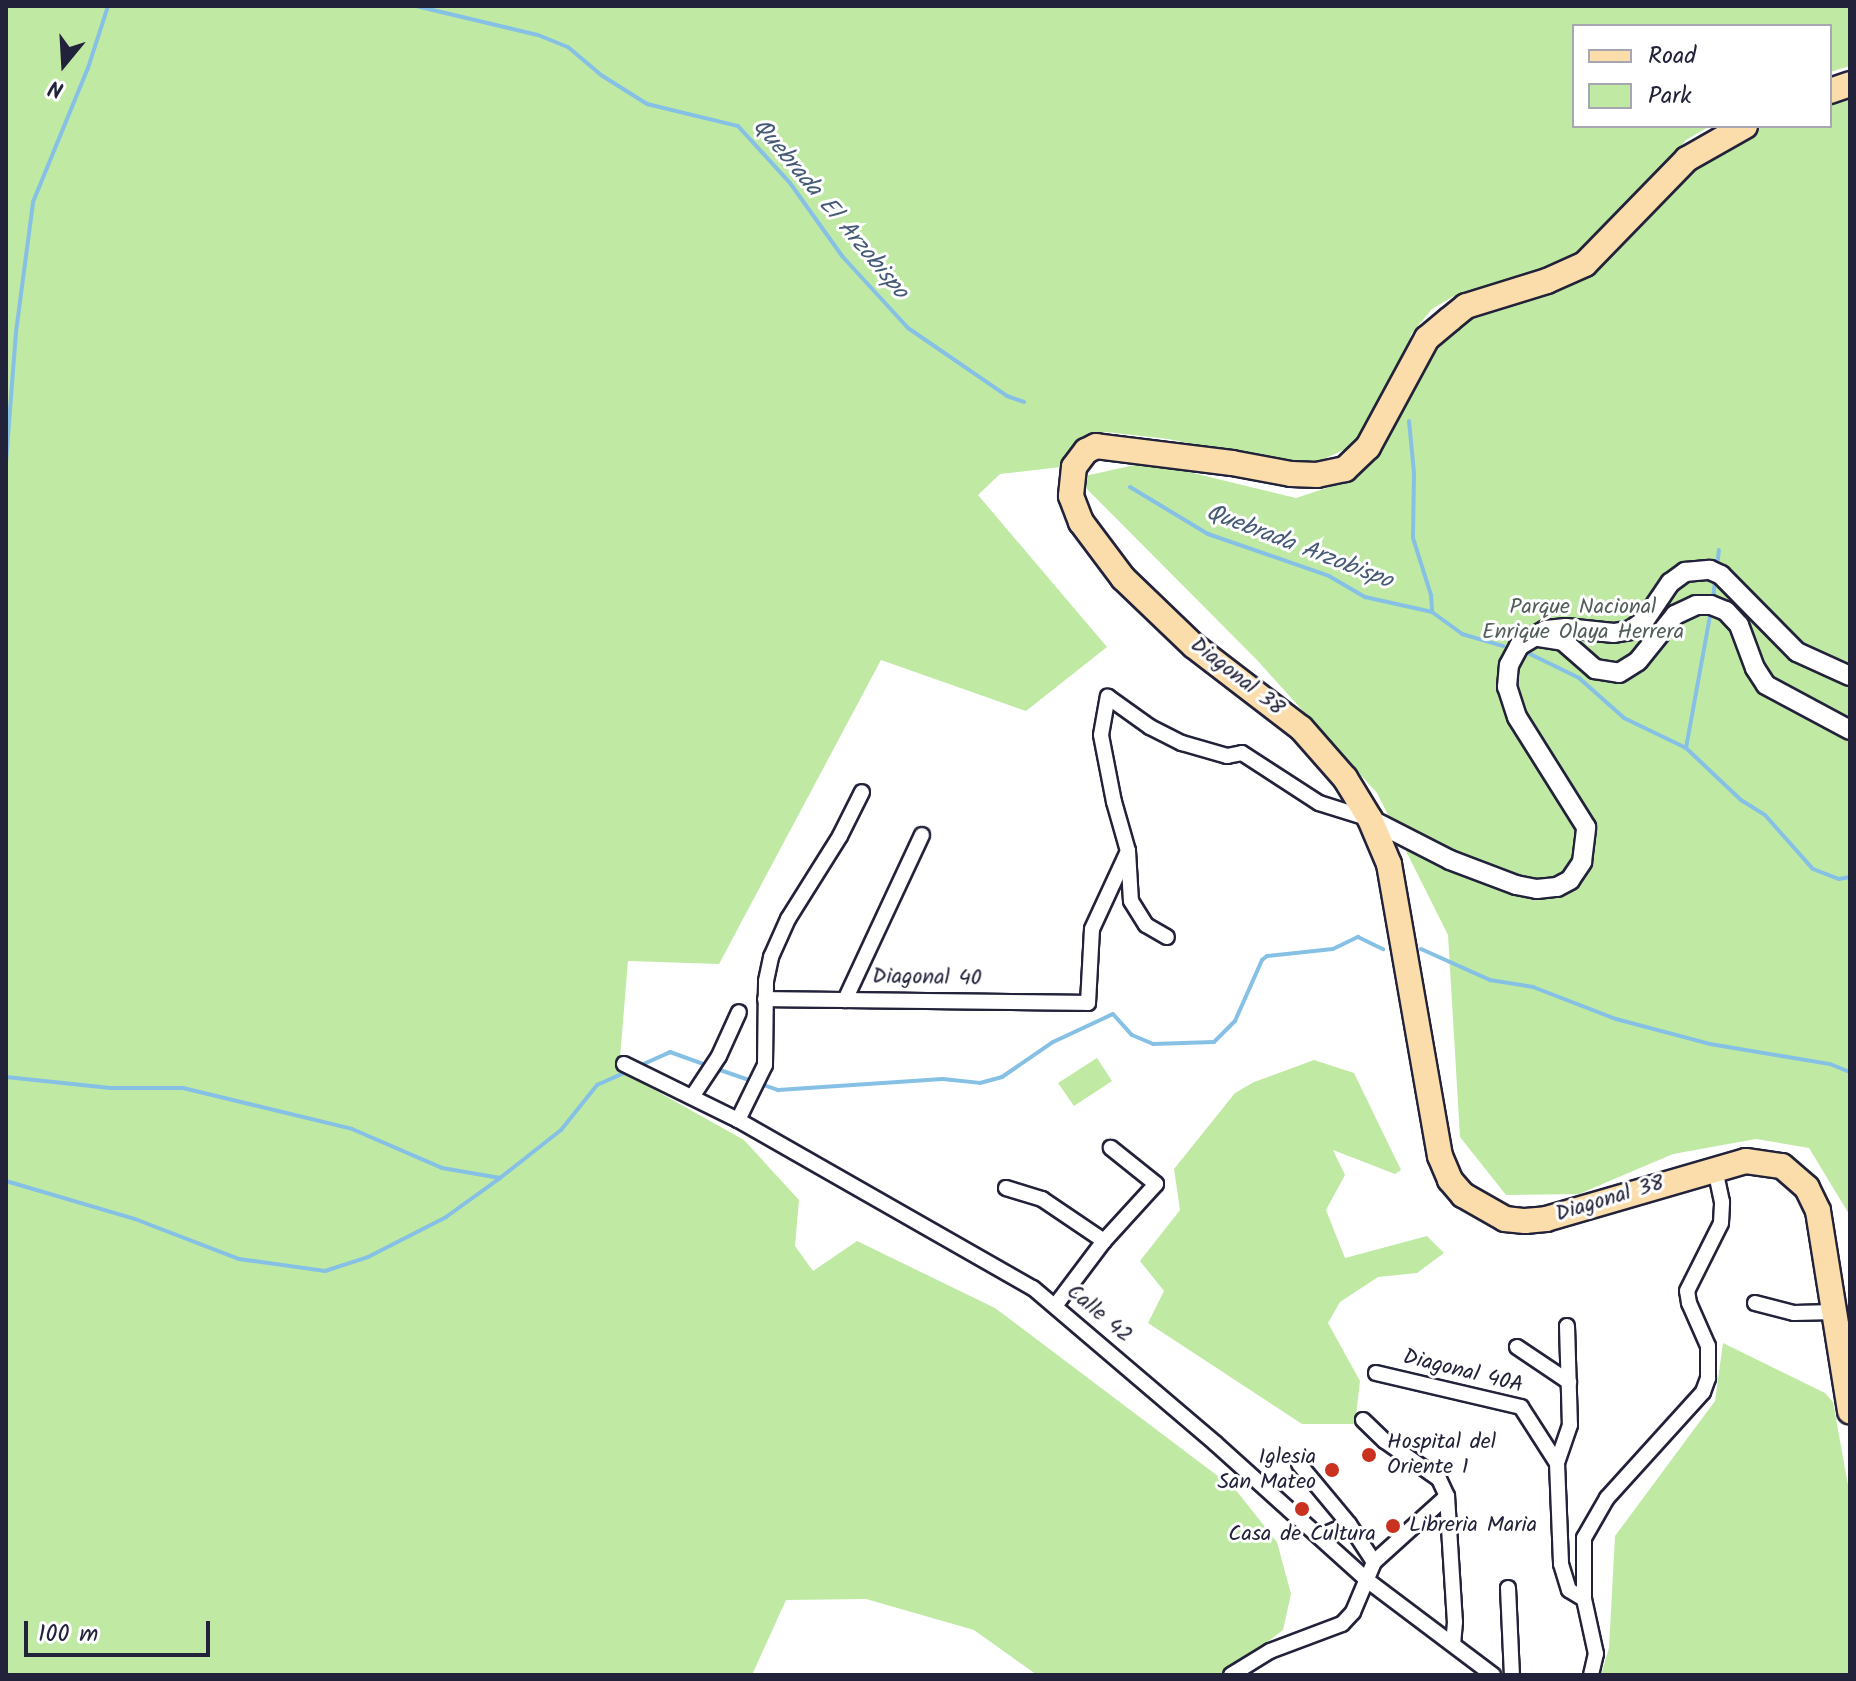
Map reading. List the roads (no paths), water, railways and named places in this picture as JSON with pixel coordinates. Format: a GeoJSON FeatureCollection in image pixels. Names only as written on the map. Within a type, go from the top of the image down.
{"type":"FeatureCollection","features":[{"type":"Feature","properties":{"kind":"main road","name":"Diagonal 38"},"geometry":{"type":"LineString","coordinates":[[1741,128],[1687,159],[1585,264],[1547,281],[1466,306],[1427,338],[1368,447],[1345,469],[1317,475],[1291,474],[1232,463],[1096,446],[1086,451],[1074,467],[1071,496],[1081,522],[1123,578],[1194,646],[1301,728],[1345,778],[1370,819],[1389,864],[1440,1156],[1450,1180],[1463,1195],[1505,1219],[1525,1221],[1546,1219],[1746,1161],[1765,1161],[1782,1166],[1807,1188],[1818,1211],[1850,1411]]}},
{"type":"Feature","properties":{"kind":"street"},"geometry":{"type":"LineString","coordinates":[[1167,937],[1146,925],[1131,901],[1128,851],[1114,802],[1101,735],[1108,697],[1150,727],[1182,743],[1227,756],[1242,753],[1319,803],[1370,819],[1450,860],[1516,885],[1547,888],[1570,880],[1582,862],[1586,827],[1517,717],[1507,687],[1509,665],[1528,638],[1555,628],[1614,633],[1631,630],[1645,620],[1677,577],[1696,570],[1716,573],[1797,652],[1850,676]]}},
{"type":"Feature","properties":{"kind":"street"},"geometry":{"type":"LineString","coordinates":[[1528,638],[1551,637],[1563,641],[1595,669],[1619,673],[1638,661],[1675,615],[1696,605],[1711,605],[1726,611],[1739,625],[1755,668],[1766,685],[1850,730]]}},
{"type":"Feature","properties":{"kind":"street"},"geometry":{"type":"LineString","coordinates":[[738,1120],[765,1065],[765,999],[771,957],[788,919],[840,836],[862,792]]}},
{"type":"Feature","properties":{"kind":"street"},"geometry":{"type":"LineString","coordinates":[[845,1000],[922,835]]}},
{"type":"Feature","properties":{"kind":"street","name":"Diagonal 40"},"geometry":{"type":"LineString","coordinates":[[765,999],[1088,1003],[1092,929],[1128,851]]}},
{"type":"Feature","properties":{"kind":"street"},"geometry":{"type":"LineString","coordinates":[[692,1097],[719,1056],[739,1012]]}},
{"type":"Feature","properties":{"kind":"street","name":"Calle 42"},"geometry":{"type":"LineString","coordinates":[[624,1064],[738,1120],[1016,1277],[1055,1306],[1321,1536],[1367,1580],[1493,1675]]}},
{"type":"Feature","properties":{"kind":"street"},"geometry":{"type":"LineString","coordinates":[[1055,1306],[1104,1241],[1156,1184],[1111,1148]]}},
{"type":"Feature","properties":{"kind":"street"},"geometry":{"type":"LineString","coordinates":[[1591,1675],[1596,1654],[1584,1599],[1582,1554],[1589,1527],[1607,1498],[1703,1392],[1708,1378],[1708,1346],[1687,1296],[1688,1284],[1721,1223],[1722,1202],[1715,1168]]}},
{"type":"Feature","properties":{"kind":"street"},"geometry":{"type":"LineString","coordinates":[[1006,1188],[1042,1199],[1104,1241]]}},
{"type":"Feature","properties":{"kind":"street"},"geometry":{"type":"LineString","coordinates":[[1755,1303],[1794,1313],[1834,1312]]}},
{"type":"Feature","properties":{"kind":"street"},"geometry":{"type":"LineString","coordinates":[[1567,1326],[1570,1425],[1557,1463],[1561,1564],[1569,1590],[1584,1599]]}},
{"type":"Feature","properties":{"kind":"street"},"geometry":{"type":"LineString","coordinates":[[1517,1347],[1569,1382]]}},
{"type":"Feature","properties":{"kind":"street","name":"Diagonal 40A"},"geometry":{"type":"LineString","coordinates":[[1376,1373],[1521,1407],[1557,1463]]}},
{"type":"Feature","properties":{"kind":"street"},"geometry":{"type":"LineString","coordinates":[[1363,1420],[1385,1441],[1439,1479],[1447,1496],[1455,1622],[1453,1643]]}},
{"type":"Feature","properties":{"kind":"street"},"geometry":{"type":"LineString","coordinates":[[1299,1464],[1349,1524],[1374,1562]]}},
{"type":"Feature","properties":{"kind":"street"},"geometry":{"type":"LineString","coordinates":[[1231,1675],[1270,1651],[1336,1628],[1353,1612],[1374,1562],[1447,1496]]}},
{"type":"Feature","properties":{"kind":"street"},"geometry":{"type":"LineString","coordinates":[[1321,1536],[1349,1524]]}},
{"type":"Feature","properties":{"kind":"street"},"geometry":{"type":"LineString","coordinates":[[1508,1588],[1512,1675]]}},
{"type":"Feature","properties":{"kind":"waterway"},"geometry":{"type":"LineString","coordinates":[[6,462],[16,332],[33,202],[88,68],[108,6]]}},
{"type":"Feature","properties":{"kind":"waterway","name":"Quebrada El Arzobispo"},"geometry":{"type":"LineString","coordinates":[[416,6],[538,35],[568,47],[601,75],[647,104],[738,126],[790,183],[842,256],[908,328],[1007,396],[1024,402]]}},
{"type":"Feature","properties":{"kind":"waterway"},"geometry":{"type":"LineString","coordinates":[[1409,421],[1414,473],[1413,538],[1431,595],[1432,611]]}},
{"type":"Feature","properties":{"kind":"waterway","name":"Quebrada Arzobispo"},"geometry":{"type":"LineString","coordinates":[[1130,487],[1208,534],[1329,576],[1365,597],[1432,612],[1462,634],[1503,646]]}},
{"type":"Feature","properties":{"kind":"waterway"},"geometry":{"type":"LineString","coordinates":[[1717,568],[1719,550]]}},
{"type":"Feature","properties":{"kind":"waterway"},"geometry":{"type":"LineString","coordinates":[[1713,599],[1715,580]]}},
{"type":"Feature","properties":{"kind":"waterway"},"geometry":{"type":"LineString","coordinates":[[1686,748],[1711,611]]}},
{"type":"Feature","properties":{"kind":"waterway","name":"Quebrada Arzobispo"},"geometry":{"type":"LineString","coordinates":[[1528,653],[1579,678],[1624,718],[1686,748],[1741,800],[1765,815],[1813,869],[1839,879],[1850,877]]}},
{"type":"Feature","properties":{"kind":"waterway"},"geometry":{"type":"LineString","coordinates":[[717,1069],[778,1090],[943,1079],[980,1083],[1002,1077],[1053,1042],[1113,1014],[1132,1035],[1153,1044],[1214,1042],[1235,1021],[1262,960],[1267,956],[1333,949],[1358,937],[1383,949]]}},
{"type":"Feature","properties":{"kind":"waterway"},"geometry":{"type":"LineString","coordinates":[[1421,949],[1490,980],[1533,987],[1616,1019],[1710,1044],[1830,1064],[1850,1072]]}},
{"type":"Feature","properties":{"kind":"waterway"},"geometry":{"type":"LineString","coordinates":[[639,1066],[670,1052],[709,1066]]}},
{"type":"Feature","properties":{"kind":"waterway"},"geometry":{"type":"LineString","coordinates":[[6,1077],[110,1088],[183,1088],[352,1129],[442,1168],[500,1178],[561,1130],[597,1085],[628,1071]]}},
{"type":"Feature","properties":{"kind":"waterway"},"geometry":{"type":"LineString","coordinates":[[6,1181],[135,1219],[239,1259],[325,1271],[368,1257],[446,1217],[500,1178]]}},
{"type":"Feature","properties":{"kind":"place","name":"Hospital del Oriente 1"},"geometry":{"type":"Point","coordinates":[1369,1455]}},
{"type":"Feature","properties":{"kind":"place","name":"Iglesia San Mateo"},"geometry":{"type":"Point","coordinates":[1332,1470]}},
{"type":"Feature","properties":{"kind":"place","name":"Casa de Cultura"},"geometry":{"type":"Point","coordinates":[1302,1509]}},
{"type":"Feature","properties":{"kind":"place","name":"Libreria Maria"},"geometry":{"type":"Point","coordinates":[1393,1526]}},
{"type":"Feature","properties":{"kind":"park label","name":"Parque Nacional Enrique Olaya Herrera"},"geometry":{"type":"Point","coordinates":[1583,620]}}]}
